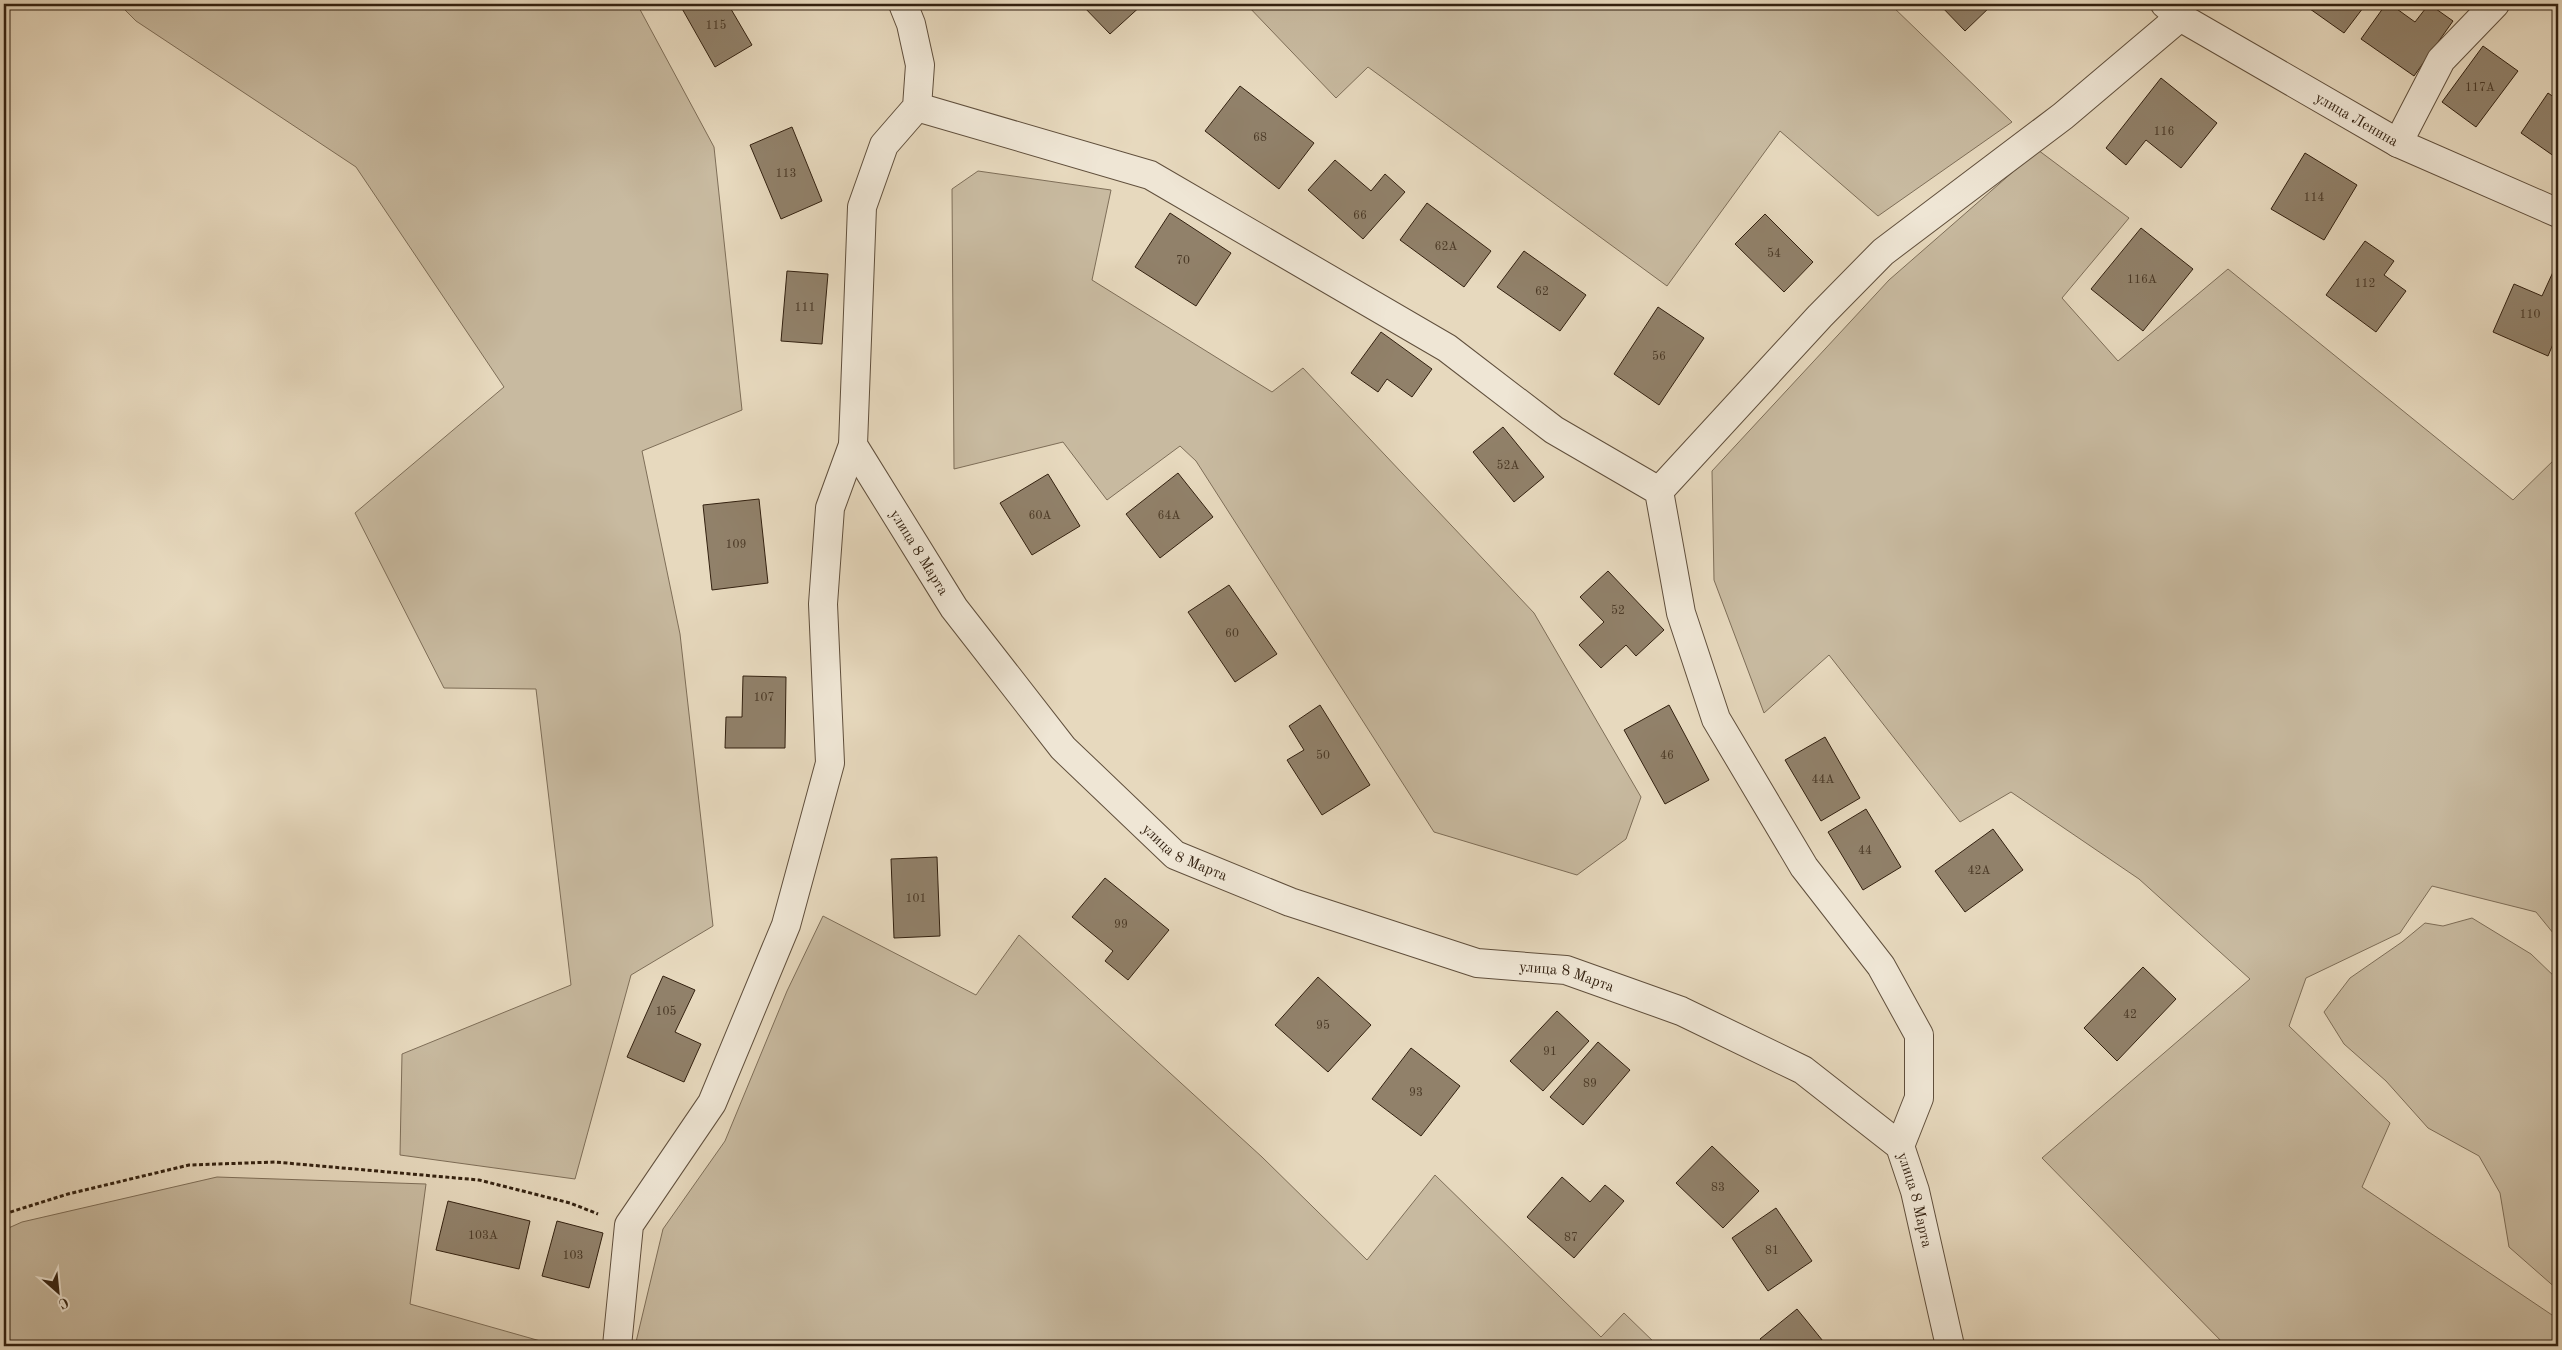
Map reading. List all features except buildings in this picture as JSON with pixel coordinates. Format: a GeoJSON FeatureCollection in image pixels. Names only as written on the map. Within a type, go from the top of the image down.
{"type":"FeatureCollection","features":[{"type":"Feature","properties":{"kind":"street"},"geometry":{"type":"LineString","coordinates":[[617,1346],[629,1225],[712,1103],[786,925],[830,763],[822,604],[830,508],[853,445],[862,207],[884,145],[917,107],[920,65],[911,24],[903,4]]}},
{"type":"Feature","properties":{"kind":"street"},"geometry":{"type":"LineString","coordinates":[[2398,143],[2441,60],[2495,4]]}},
{"type":"Feature","properties":{"kind":"street"},"geometry":{"type":"LineString","coordinates":[[1659,491],[1820,316],[1883,252],[2063,116],[2173,11]]}},
{"type":"Feature","properties":{"kind":"street","name":"улица Ленина"},"geometry":{"type":"LineString","coordinates":[[2173,11],[2398,143],[2558,213]]}},
{"type":"Feature","properties":{"kind":"street"},"geometry":{"type":"LineString","coordinates":[[917,107],[1150,176],[1447,348],[1554,430],[1659,491],[1681,613],[1716,720],[1804,866],[1881,966],[1919,1035],[1919,1098],[1900,1146]]}},
{"type":"Feature","properties":{"kind":"street","name":"улица 8 Марта"},"geometry":{"type":"LineString","coordinates":[[853,445],[954,608],[1063,748],[1175,855],[1290,902],[1477,963],[1566,970],[1682,1011],[1803,1070],[1900,1146],[1914,1191],[1950,1346]]}},
{"type":"Feature","properties":{"kind":"path"},"geometry":{"type":"LineString","coordinates":[[4,1214],[68,1194],[189,1165],[275,1162],[479,1180],[570,1203],[629,1225]]}},
{"type":"Feature","properties":{"kind":"shaded area"},"geometry":{"type":"Polygon","coordinates":[[[119,4],[637,4],[714,147],[742,410],[642,451],[680,634],[713,926],[631,975],[575,1179],[400,1155],[402,1054],[571,985],[536,689],[444,688],[355,513],[504,387],[356,167],[136,21],[119,4]]]}},
{"type":"Feature","properties":{"kind":"shaded area"},"geometry":{"type":"Polygon","coordinates":[[[1246,4],[1890,4],[2012,122],[1878,216],[1780,131],[1667,286],[1368,67],[1336,98],[1246,4]]]}},
{"type":"Feature","properties":{"kind":"shaded area"},"geometry":{"type":"Polygon","coordinates":[[[2038,150],[2129,218],[2062,298],[2118,361],[2228,269],[2513,500],[2558,456],[2558,939],[2536,912],[2432,886],[2400,933],[2306,978],[2289,1026],[2390,1123],[2362,1187],[2555,1317],[2557,1346],[2226,1346],[2042,1158],[2250,979],[2139,879],[2011,792],[1960,822],[1829,655],[1764,713],[1714,580],[1712,471],[1889,280],[2038,150]]]}},
{"type":"Feature","properties":{"kind":"shaded area"},"geometry":{"type":"Polygon","coordinates":[[[978,171],[1111,190],[1092,280],[1272,392],[1303,368],[1534,613],[1641,797],[1626,839],[1577,875],[1434,832],[1196,461],[1180,446],[1107,500],[1063,442],[954,469],[952,189],[978,171]]]}},
{"type":"Feature","properties":{"kind":"shaded area"},"geometry":{"type":"Polygon","coordinates":[[[823,916],[976,995],[1019,935],[1262,1157],[1367,1260],[1435,1175],[1601,1337],[1624,1313],[1658,1346],[641,1346],[636,1342],[663,1229],[725,1141],[787,991],[823,916]]]}},
{"type":"Feature","properties":{"kind":"shaded area"},"geometry":{"type":"Polygon","coordinates":[[[2472,918],[2531,954],[2558,980],[2558,1290],[2509,1247],[2500,1193],[2479,1156],[2428,1128],[2386,1081],[2344,1044],[2324,1012],[2350,978],[2402,942],[2425,923],[2443,926],[2472,918]]]}},
{"type":"Feature","properties":{"kind":"shaded area"},"geometry":{"type":"Polygon","coordinates":[[[217,1177],[426,1184],[410,1304],[558,1346],[4,1346],[4,1230],[22,1222],[217,1177]]]}}]}
